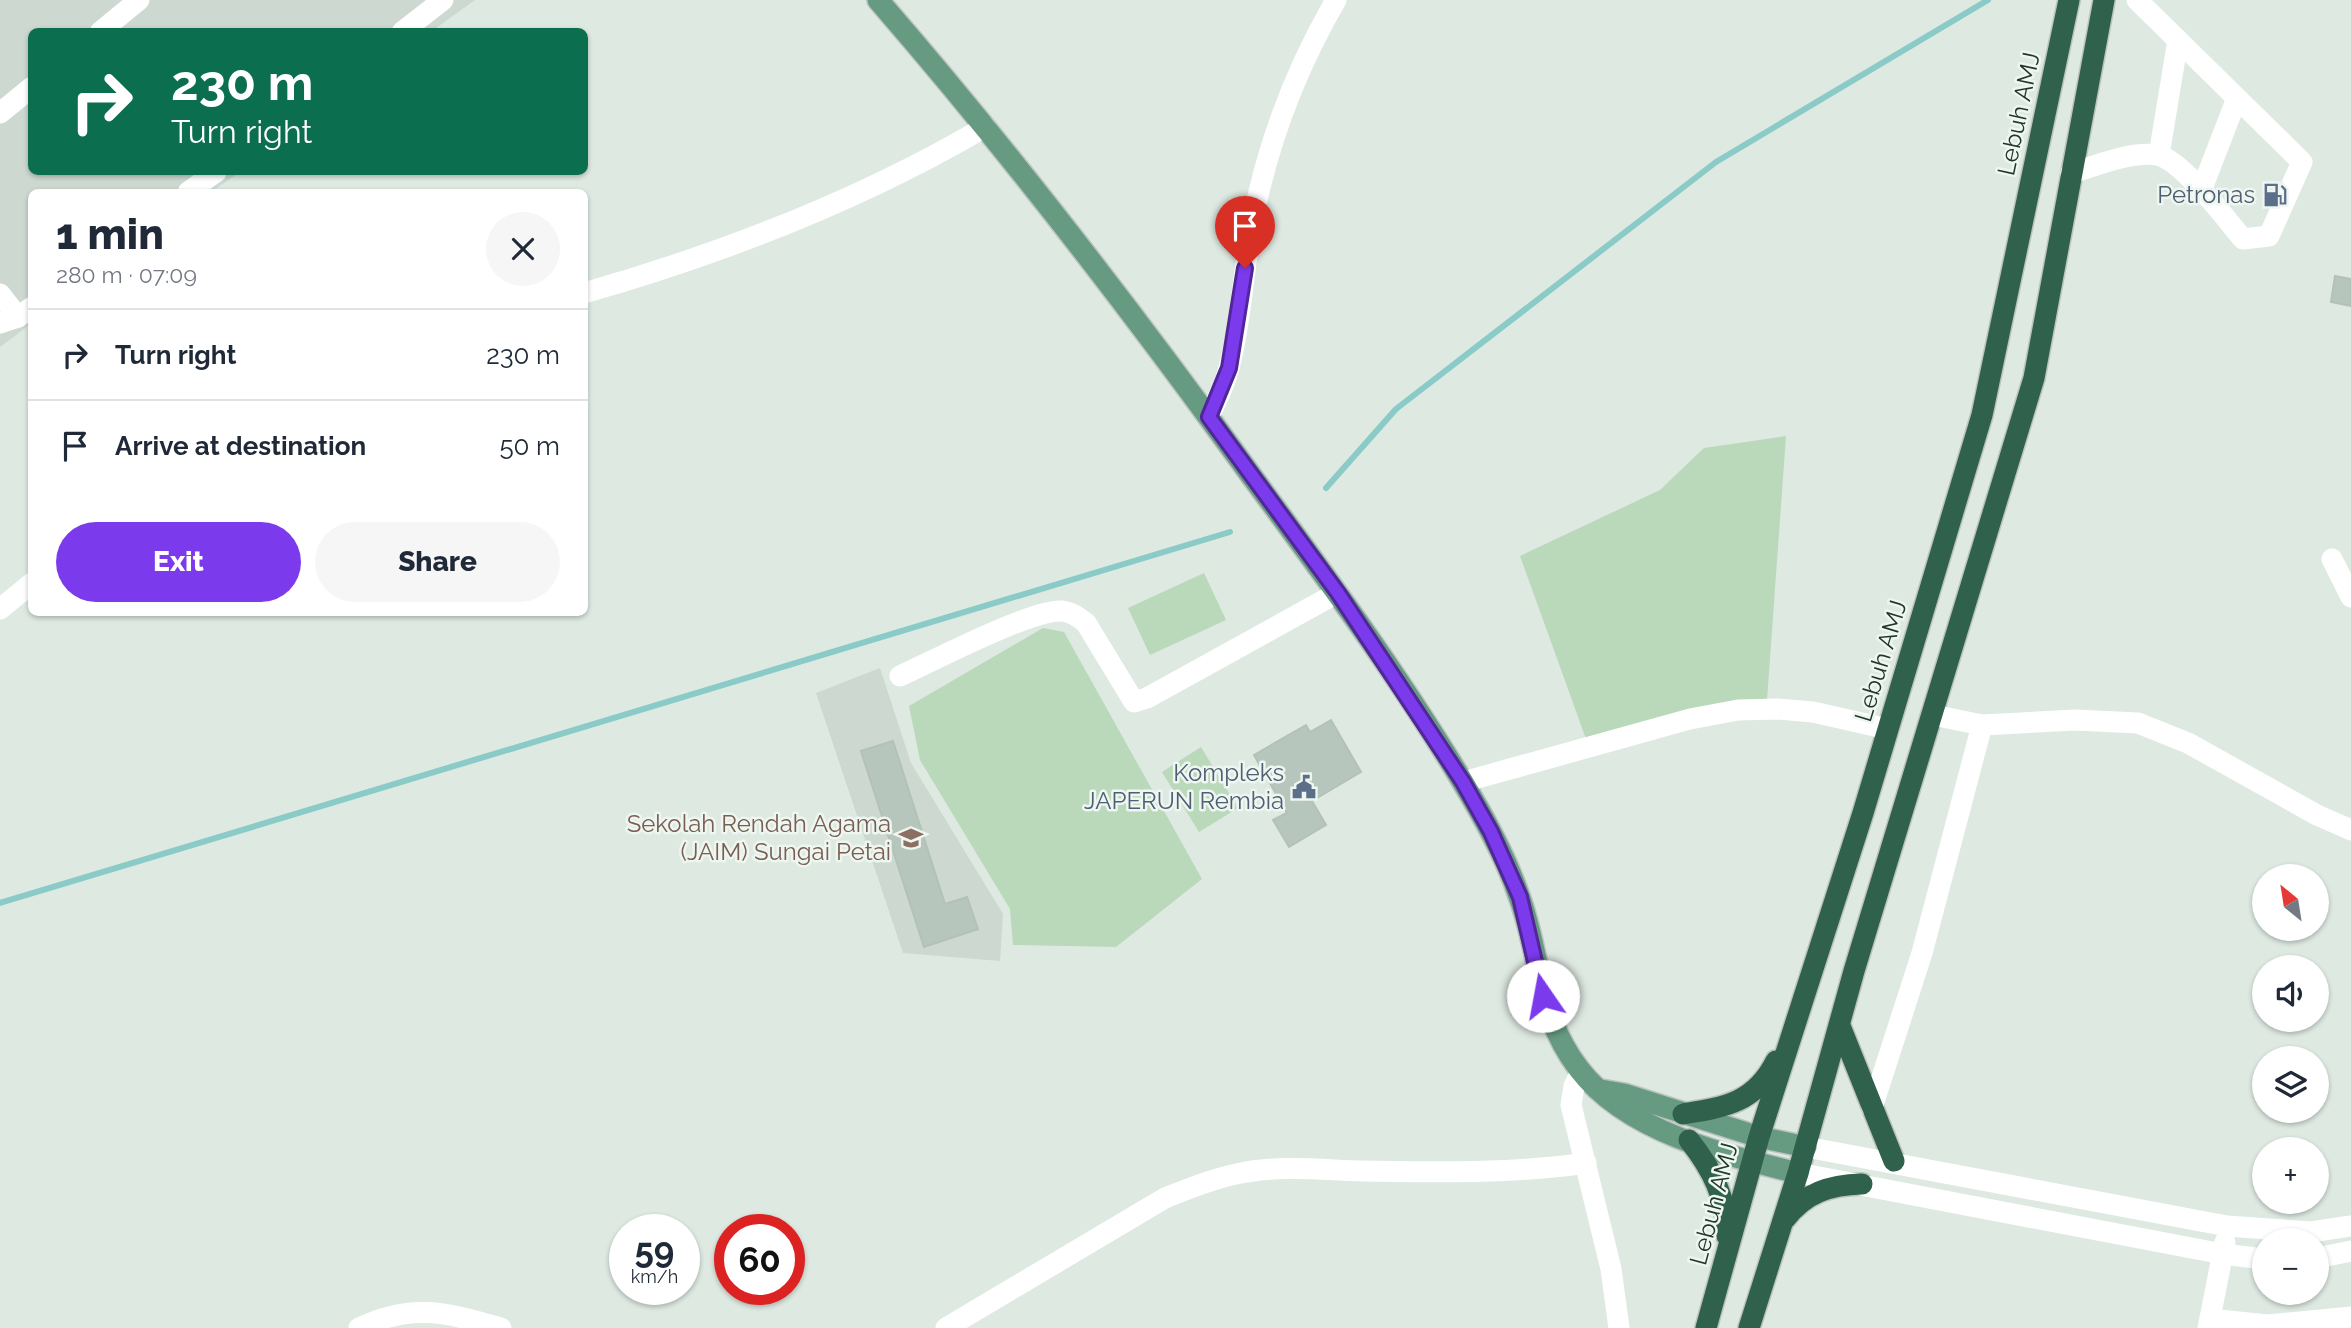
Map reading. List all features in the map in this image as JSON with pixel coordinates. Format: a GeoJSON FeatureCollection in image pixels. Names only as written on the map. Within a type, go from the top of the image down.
{"type":"FeatureCollection","features":[{"type":"Feature","properties":{"kind":"highway","name":"Lebuh AMJ"},"geometry":{"type":"LineString","coordinates":[[1706,1328],[1759,1137],[1888,729],[1982,415],[2069,0]]}},
{"type":"Feature","properties":{"kind":"highway"},"geometry":{"type":"LineString","coordinates":[[1749,1328],[1806,1147],[2034,378],[2104,0]]}},
{"type":"Feature","properties":{"kind":"highway"},"geometry":{"type":"LineString","coordinates":[[1840,1026],[1894,1161]]}},
{"type":"Feature","properties":{"kind":"highway"},"geometry":{"type":"LineString","coordinates":[[1683,1114],[1727,1107],[1754,1092],[1774,1066],[1793,1030]]}},
{"type":"Feature","properties":{"kind":"highway"},"geometry":{"type":"LineString","coordinates":[[1689,1140],[1708,1167],[1724,1200],[1727,1259]]}},
{"type":"Feature","properties":{"kind":"highway"},"geometry":{"type":"LineString","coordinates":[[1781,1227],[1786,1217],[1809,1195],[1835,1185],[1862,1184]]}},
{"type":"Feature","properties":{"kind":"main road"},"geometry":{"type":"LineString","coordinates":[[878,0],[985,127],[1089,257],[1209,417],[1338,593],[1463,782],[1491,832],[1520,897],[1551,1021],[1581,1072],[1612,1104],[1631,1117],[1753,1162],[1798,1173]]}},
{"type":"Feature","properties":{"kind":"main road"},"geometry":{"type":"LineString","coordinates":[[1601,1090],[1624,1094],[1759,1137],[1806,1147]]}},
{"type":"Feature","properties":{"kind":"street"},"geometry":{"type":"LineString","coordinates":[[105,28],[139,0]]}},
{"type":"Feature","properties":{"kind":"street"},"geometry":{"type":"LineString","coordinates":[[407,28],[443,0]]}},
{"type":"Feature","properties":{"kind":"street"},"geometry":{"type":"LineString","coordinates":[[1209,417],[1229,368],[1253,219],[1265,170],[1294,86],[1313,42],[1336,0]]}},
{"type":"Feature","properties":{"kind":"street"},"geometry":{"type":"LineString","coordinates":[[2071,173],[2119,159],[2158,155],[2189,177],[2243,239],[2269,236],[2302,162],[2137,0]]}},
{"type":"Feature","properties":{"kind":"street"},"geometry":{"type":"LineString","coordinates":[[2158,155],[2178,40]]}},
{"type":"Feature","properties":{"kind":"street"},"geometry":{"type":"LineString","coordinates":[[0,113],[28,90]]}},
{"type":"Feature","properties":{"kind":"street"},"geometry":{"type":"LineString","coordinates":[[2202,191],[2237,98]]}},
{"type":"Feature","properties":{"kind":"street"},"geometry":{"type":"LineString","coordinates":[[588,292],[680,265],[819,211],[926,161],[985,127]]}},
{"type":"Feature","properties":{"kind":"street"},"geometry":{"type":"LineString","coordinates":[[192,189],[212,175]]}},
{"type":"Feature","properties":{"kind":"street"},"geometry":{"type":"LineString","coordinates":[[0,294],[17,316]]}},
{"type":"Feature","properties":{"kind":"street"},"geometry":{"type":"LineString","coordinates":[[2332,559],[2351,597]]}},
{"type":"Feature","properties":{"kind":"street"},"geometry":{"type":"LineString","coordinates":[[0,609],[28,586]]}},
{"type":"Feature","properties":{"kind":"street"},"geometry":{"type":"LineString","coordinates":[[900,676],[1032,617],[1060,611],[1074,614],[1086,622],[1134,702],[1147,698],[1338,593]]}},
{"type":"Feature","properties":{"kind":"street"},"geometry":{"type":"LineString","coordinates":[[1463,782],[1690,719],[1738,710],[1813,712],[1888,729]]}},
{"type":"Feature","properties":{"kind":"street"},"geometry":{"type":"LineString","coordinates":[[1933,715],[1982,725],[2075,720],[2138,723],[2164,732],[2316,815],[2351,830]]}},
{"type":"Feature","properties":{"kind":"street"},"geometry":{"type":"LineString","coordinates":[[1872,1108],[1922,953],[1982,725]]}},
{"type":"Feature","properties":{"kind":"street"},"geometry":{"type":"LineString","coordinates":[[1581,1072],[1574,1086],[1571,1105],[1611,1269],[1619,1328]]}},
{"type":"Feature","properties":{"kind":"street"},"geometry":{"type":"LineString","coordinates":[[1806,1147],[1894,1161],[2227,1226],[2311,1232],[2351,1226]]}},
{"type":"Feature","properties":{"kind":"street"},"geometry":{"type":"LineString","coordinates":[[946,1328],[1165,1198],[1242,1172],[1288,1169],[1490,1173],[1534,1171],[1586,1163]]}},
{"type":"Feature","properties":{"kind":"street"},"geometry":{"type":"LineString","coordinates":[[1798,1173],[2252,1258]]}},
{"type":"Feature","properties":{"kind":"street"},"geometry":{"type":"LineString","coordinates":[[2227,1226],[2209,1324],[2267,1325],[2351,1317]]}},
{"type":"Feature","properties":{"kind":"street"},"geometry":{"type":"LineString","coordinates":[[2329,1256],[2351,1251]]}},
{"type":"Feature","properties":{"kind":"street"},"geometry":{"type":"LineString","coordinates":[[359,1328],[412,1312],[447,1313],[501,1328]]}},
{"type":"Feature","properties":{"kind":"shaded area"},"geometry":{"type":"Polygon","coordinates":[[[0,0],[475,0],[436,28],[28,28],[28,175],[236,175],[215,189],[28,189],[28,326],[0,347],[0,0]]]}},
{"type":"Feature","properties":{"kind":"shaded area","name":"Sekolah Rendah Agama (JAIM) Sungai Petai"},"geometry":{"type":"Polygon","coordinates":[[[880,668],[911,763],[1003,914],[1000,961],[903,953],[816,693],[880,668]]]}},
{"type":"Feature","properties":{"kind":"green space"},"geometry":{"type":"Polygon","coordinates":[[[1786,436],[1767,700],[1586,739],[1520,556],[1660,490],[1704,448],[1786,436]]]}},
{"type":"Feature","properties":{"kind":"green space"},"geometry":{"type":"Polygon","coordinates":[[[1204,573],[1226,620],[1150,655],[1128,608],[1204,573]]]}},
{"type":"Feature","properties":{"kind":"green space"},"geometry":{"type":"Polygon","coordinates":[[[1043,628],[1064,632],[1202,879],[1116,947],[1013,945],[1010,909],[920,760],[909,706],[1043,628]]]}},
{"type":"Feature","properties":{"kind":"green space"},"geometry":{"type":"Polygon","coordinates":[[[1201,747],[1238,808],[1199,832],[1162,772],[1201,747]]]}},
{"type":"Feature","properties":{"kind":"building"},"geometry":{"type":"Polygon","coordinates":[[[2335,276],[2351,279],[2351,306],[2331,302],[2335,276]]]}},
{"type":"Feature","properties":{"kind":"building","name":"Kompleks JAPERUN Rembia"},"geometry":{"type":"Polygon","coordinates":[[[1331,720],[1361,772],[1312,801],[1326,825],[1289,847],[1273,820],[1287,813],[1254,755],[1306,725],[1310,732],[1331,720]]]}},
{"type":"Feature","properties":{"kind":"building"},"geometry":{"type":"Polygon","coordinates":[[[893,741],[945,904],[967,897],[978,929],[924,947],[861,751],[893,741]]]}},
{"type":"Feature","properties":{"kind":"waterway"},"geometry":{"type":"LineString","coordinates":[[1326,488],[1396,409],[1716,162],[1988,0]]}},
{"type":"Feature","properties":{"kind":"waterway"},"geometry":{"type":"LineString","coordinates":[[0,903],[1230,532]]}},
{"type":"Feature","properties":{"kind":"place","name":"Petronas"},"geometry":{"type":"Point","coordinates":[2275,195]}},
{"type":"Feature","properties":{"kind":"place","name":"Kompleks JAPERUN Rembia"},"geometry":{"type":"Point","coordinates":[1304,787]}},
{"type":"Feature","properties":{"kind":"place","name":"Sekolah Rendah Agama (JAIM) Sungai Petai"},"geometry":{"type":"Point","coordinates":[911,838]}},
{"type":"Feature","properties":{"kind":"route"},"geometry":{"type":"LineString","coordinates":[[1245,268],[1229,368],[1209,417],[1338,593],[1463,782],[1491,832],[1520,897],[1543,996]]}}]}
